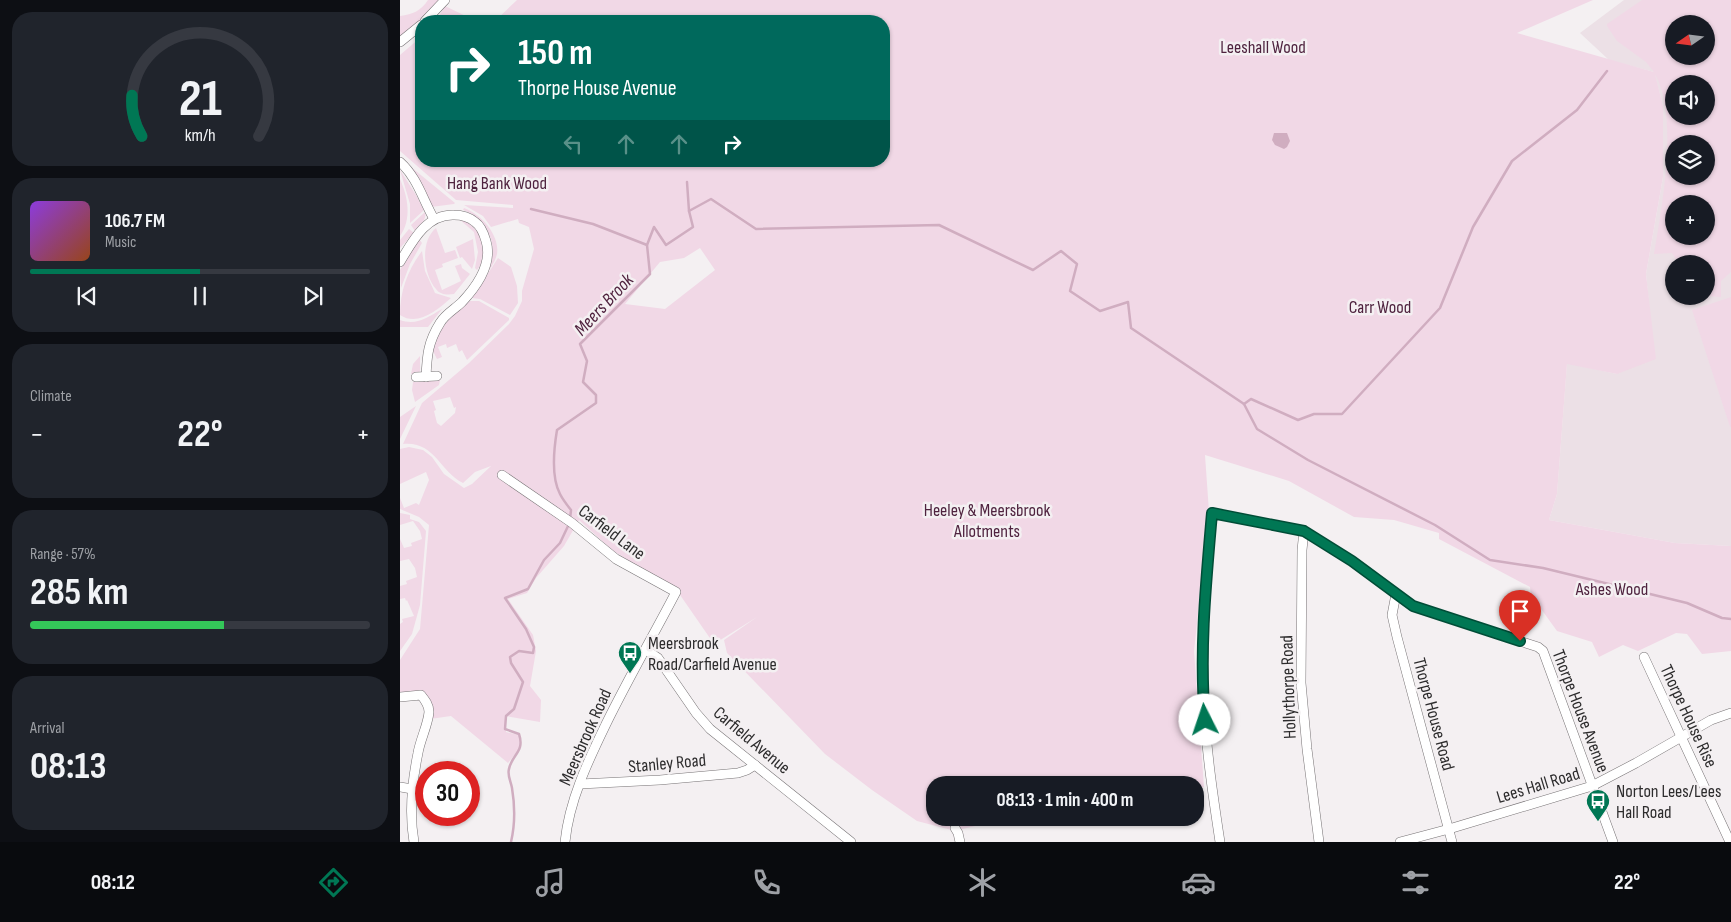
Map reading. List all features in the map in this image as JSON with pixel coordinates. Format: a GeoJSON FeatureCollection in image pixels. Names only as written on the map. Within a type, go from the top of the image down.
{"type":"FeatureCollection","features":[{"type":"Feature","properties":{"kind":"street"},"geometry":{"type":"LineString","coordinates":[[431,15],[445,0]]}},
{"type":"Feature","properties":{"kind":"street"},"geometry":{"type":"LineString","coordinates":[[400,42],[415,30]]}},
{"type":"Feature","properties":{"kind":"street"},"geometry":{"type":"LineString","coordinates":[[400,162],[418,186],[434,219]]}},
{"type":"Feature","properties":{"kind":"street"},"geometry":{"type":"LineString","coordinates":[[400,262],[417,235],[434,219],[442,216],[460,215],[476,222],[484,233],[488,247],[482,276],[463,301],[442,320],[433,335],[428,350],[421,377],[437,376]]}},
{"type":"Feature","properties":{"kind":"street","name":"Carfield Lane"},"geometry":{"type":"LineString","coordinates":[[502,475],[569,520],[616,559],[676,592],[646,650]]}},
{"type":"Feature","properties":{"kind":"street","name":"Thorpe House Avenue"},"geometry":{"type":"LineString","coordinates":[[1220,842],[1212,791],[1204,702],[1204,596],[1212,513],[1304,531],[1352,561],[1413,606],[1538,647],[1543,651],[1613,842]]}},
{"type":"Feature","properties":{"kind":"street","name":"Hollythorpe Road"},"geometry":{"type":"LineString","coordinates":[[1304,531],[1301,682],[1307,749],[1320,842]]}},
{"type":"Feature","properties":{"kind":"street","name":"Thorpe House Road"},"geometry":{"type":"LineString","coordinates":[[1396,594],[1392,616],[1396,637],[1452,842]]}},
{"type":"Feature","properties":{"kind":"street","name":"Carfield Avenue"},"geometry":{"type":"LineString","coordinates":[[646,650],[658,658],[696,713],[710,729],[850,842]]}},
{"type":"Feature","properties":{"kind":"street","name":"Meersbrook Road"},"geometry":{"type":"LineString","coordinates":[[565,842],[570,813],[595,746],[626,684],[646,650]]}},
{"type":"Feature","properties":{"kind":"street","name":"Thorpe House Rise"},"geometry":{"type":"LineString","coordinates":[[1644,657],[1730,842]]}},
{"type":"Feature","properties":{"kind":"street"},"geometry":{"type":"LineString","coordinates":[[400,697],[421,695],[427,702],[429,712],[418,752],[412,789],[411,806],[414,842]]}},
{"type":"Feature","properties":{"kind":"street","name":"Lees Hall Road"},"geometry":{"type":"LineString","coordinates":[[1400,842],[1592,786],[1712,720],[1731,713]]}},
{"type":"Feature","properties":{"kind":"street","name":"Stanley Road"},"geometry":{"type":"LineString","coordinates":[[580,784],[660,780],[738,773],[755,765]]}},
{"type":"Feature","properties":{"kind":"street"},"geometry":{"type":"LineString","coordinates":[[400,787],[412,789]]}},
{"type":"Feature","properties":{"kind":"street"},"geometry":{"type":"LineString","coordinates":[[955,828],[960,842]]}},
{"type":"Feature","properties":{"kind":"shaded area"},"geometry":{"type":"Polygon","coordinates":[[[1624,0],[1731,0],[1731,546],[1675,543],[1549,520],[1557,494],[1567,363],[1617,374],[1650,314],[1646,274],[1663,177],[1663,106],[1654,72],[1609,60],[1580,33],[1624,0]]]}},
{"type":"Feature","properties":{"kind":"shaded area"},"geometry":{"type":"Polygon","coordinates":[[[1274,133],[1287,133],[1290,141],[1287,147],[1284,149],[1275,145],[1272,140],[1274,133]]]}},
{"type":"Feature","properties":{"kind":"green space"},"geometry":{"type":"Polygon","coordinates":[[[428,0],[440,0],[428,15],[415,15],[415,25],[400,37],[400,16],[409,14],[422,7],[428,0]]]}},
{"type":"Feature","properties":{"kind":"green space"},"geometry":{"type":"Polygon","coordinates":[[[517,0],[1593,0],[1517,33],[1654,72],[1646,62],[1617,41],[1607,24],[1642,0],[1731,0],[1731,272],[1721,281],[1721,297],[1715,297],[1715,255],[1654,254],[1665,175],[1665,185],[1715,185],[1715,135],[1667,135],[1666,125],[1715,125],[1715,75],[1665,75],[1665,108],[1662,92],[1655,74],[1663,106],[1663,177],[1646,274],[1656,359],[1617,374],[1567,364],[1557,494],[1549,520],[1675,543],[1731,546],[1731,651],[1702,654],[1687,634],[1676,633],[1638,651],[1623,645],[1599,657],[1592,642],[1557,631],[1531,595],[1530,587],[1439,539],[1439,533],[1394,520],[1354,517],[1289,481],[1205,455],[1209,512],[1194,651],[1203,776],[926,776],[926,823],[917,821],[825,754],[727,653],[724,640],[757,617],[714,644],[678,592],[612,550],[579,520],[564,546],[536,578],[527,593],[508,599],[533,635],[536,651],[530,686],[541,700],[540,722],[505,716],[506,732],[519,735],[520,748],[508,763],[451,716],[430,719],[422,693],[400,695],[400,660],[420,629],[429,525],[419,517],[400,509],[400,498],[404,508],[416,503],[419,505],[429,480],[426,472],[400,484],[400,449],[409,447],[423,450],[432,457],[444,474],[464,488],[472,484],[491,466],[475,472],[463,483],[455,478],[430,452],[414,444],[403,444],[422,403],[469,363],[509,324],[522,301],[522,291],[534,249],[529,227],[519,223],[518,219],[491,227],[483,216],[464,205],[513,208],[513,205],[456,200],[418,167],[890,167],[890,15],[501,15],[517,0]],[[700,248],[684,258],[660,262],[625,304],[665,309],[715,270],[700,248]],[[450,397],[433,401],[437,423],[441,426],[455,413],[456,407],[454,408],[450,397]]]}},
{"type":"Feature","properties":{"kind":"green space"},"geometry":{"type":"Polygon","coordinates":[[[445,6],[464,15],[440,15],[445,6]]]}},
{"type":"Feature","properties":{"kind":"green space"},"geometry":{"type":"Polygon","coordinates":[[[415,42],[415,164],[400,151],[400,55],[415,42]]]}},
{"type":"Feature","properties":{"kind":"green space"},"geometry":{"type":"Polygon","coordinates":[[[400,158],[455,203],[431,207],[400,158]]]}},
{"type":"Feature","properties":{"kind":"green space"},"geometry":{"type":"Polygon","coordinates":[[[400,170],[424,210],[410,223],[410,204],[400,170]]]}},
{"type":"Feature","properties":{"kind":"green space"},"geometry":{"type":"Polygon","coordinates":[[[400,179],[408,208],[404,229],[400,236],[400,179]]]}},
{"type":"Feature","properties":{"kind":"green space"},"geometry":{"type":"Polygon","coordinates":[[[464,208],[483,220],[496,240],[496,257],[483,279],[492,257],[492,242],[486,228],[476,217],[463,210],[464,208]]]}},
{"type":"Feature","properties":{"kind":"green space"},"geometry":{"type":"Polygon","coordinates":[[[425,212],[424,220],[415,231],[411,225],[425,212]]]}},
{"type":"Feature","properties":{"kind":"green space"},"geometry":{"type":"Polygon","coordinates":[[[459,219],[473,227],[482,240],[484,255],[482,263],[477,270],[475,268],[478,252],[474,232],[459,219]]]}},
{"type":"Feature","properties":{"kind":"green space"},"geometry":{"type":"Polygon","coordinates":[[[436,228],[445,253],[455,250],[458,258],[442,264],[443,267],[435,270],[442,290],[461,281],[455,266],[461,264],[462,268],[470,274],[454,294],[440,292],[436,289],[428,275],[425,258],[427,241],[436,228]]]}},
{"type":"Feature","properties":{"kind":"green space"},"geometry":{"type":"Polygon","coordinates":[[[409,229],[414,233],[400,248],[400,240],[409,229]]]}},
{"type":"Feature","properties":{"kind":"green space"},"geometry":{"type":"Polygon","coordinates":[[[419,239],[422,243],[410,264],[401,288],[400,270],[419,239]]]}},
{"type":"Feature","properties":{"kind":"green space"},"geometry":{"type":"Polygon","coordinates":[[[473,239],[475,260],[472,269],[462,257],[460,258],[456,247],[473,239]]]}},
{"type":"Feature","properties":{"kind":"green space"},"geometry":{"type":"Polygon","coordinates":[[[422,251],[425,271],[435,293],[451,298],[427,316],[414,319],[407,318],[400,315],[401,297],[409,273],[422,251]]]}},
{"type":"Feature","properties":{"kind":"green space"},"geometry":{"type":"Polygon","coordinates":[[[498,258],[511,267],[517,286],[518,303],[510,315],[480,299],[472,298],[498,258]]]}},
{"type":"Feature","properties":{"kind":"green space"},"geometry":{"type":"Polygon","coordinates":[[[1731,297],[1731,427],[1692,310],[1707,305],[1715,305],[1715,302],[1731,297]]]}},
{"type":"Feature","properties":{"kind":"green space"},"geometry":{"type":"Polygon","coordinates":[[[470,301],[479,301],[509,318],[509,320],[467,360],[462,350],[459,352],[456,344],[447,348],[446,344],[438,347],[442,357],[437,359],[432,349],[439,335],[452,316],[470,301]]]}},
{"type":"Feature","properties":{"kind":"green space"},"geometry":{"type":"Polygon","coordinates":[[[442,309],[428,327],[400,327],[400,320],[406,322],[417,321],[427,318],[442,309]]]}},
{"type":"Feature","properties":{"kind":"green space"},"geometry":{"type":"Polygon","coordinates":[[[420,356],[420,371],[411,374],[413,364],[420,356]]]}},
{"type":"Feature","properties":{"kind":"green space"},"geometry":{"type":"Polygon","coordinates":[[[440,380],[439,385],[415,402],[412,390],[413,382],[440,380]]]}},
{"type":"Feature","properties":{"kind":"green space"},"geometry":{"type":"Polygon","coordinates":[[[416,406],[400,439],[400,417],[416,406]]]}},
{"type":"Feature","properties":{"kind":"green space"},"geometry":{"type":"Polygon","coordinates":[[[400,513],[410,515],[410,519],[419,522],[426,531],[420,605],[412,634],[400,651],[400,624],[403,622],[402,619],[414,616],[407,600],[405,598],[400,599],[400,586],[407,584],[406,581],[417,577],[415,568],[409,559],[400,561],[400,539],[404,548],[412,546],[411,543],[422,539],[420,531],[413,521],[400,525],[400,513]]]}},
{"type":"Feature","properties":{"kind":"green space"},"geometry":{"type":"Polygon","coordinates":[[[936,826],[975,826],[955,831],[936,826]]]}},
{"type":"Feature","properties":{"kind":"waterway"},"geometry":{"type":"LineString","coordinates":[[1244,404],[1251,399],[1298,420],[1314,414],[1342,414],[1440,308],[1473,227],[1512,161],[1577,110],[1607,71]]}},
{"type":"Feature","properties":{"kind":"waterway","name":"Meers Brook"},"geometry":{"type":"LineString","coordinates":[[570,519],[571,510],[562,498],[555,479],[554,454],[557,430],[596,403],[596,395],[583,382],[587,361],[580,344],[650,274],[647,245],[654,227],[666,245],[693,227],[689,211],[687,182]]}},
{"type":"Feature","properties":{"kind":"waterway"},"geometry":{"type":"LineString","coordinates":[[689,211],[711,199],[756,229],[939,225],[1033,270],[1061,251],[1077,264],[1070,291],[1100,311],[1128,302],[1131,328],[1244,404],[1257,429],[1308,460],[1435,525],[1490,560],[1543,568],[1687,603],[1722,618],[1731,619]]}},
{"type":"Feature","properties":{"kind":"waterway"},"geometry":{"type":"LineString","coordinates":[[531,209],[593,224],[647,245]]}},
{"type":"Feature","properties":{"kind":"waterway","name":"Meers Brook"},"geometry":{"type":"LineString","coordinates":[[511,842],[514,809],[509,771],[519,749],[520,740],[519,734],[505,729],[506,716],[514,709],[523,682],[511,663],[510,657],[519,651],[533,653],[534,647],[526,629],[505,598],[528,589],[544,560],[560,543],[569,524]]}},
{"type":"Feature","properties":{"kind":"place","name":"Meersbrook Road/Carfield Avenue"},"geometry":{"type":"Point","coordinates":[630,674]}},
{"type":"Feature","properties":{"kind":"place","name":"Norton Lees/Lees Hall Road"},"geometry":{"type":"Point","coordinates":[1598,822]}},
{"type":"Feature","properties":{"kind":"route"},"geometry":{"type":"LineString","coordinates":[[1205,720],[1204,596],[1212,513],[1304,531],[1352,561],[1413,606],[1520,641]]}},
{"type":"Feature","properties":{"kind":"park label","name":"Leeshall Wood"},"geometry":{"type":"Point","coordinates":[1263,47]}},
{"type":"Feature","properties":{"kind":"park label","name":"Hang Bank Wood"},"geometry":{"type":"Point","coordinates":[497,183]}},
{"type":"Feature","properties":{"kind":"park label","name":"Carr Wood"},"geometry":{"type":"Point","coordinates":[1380,307]}},
{"type":"Feature","properties":{"kind":"park label","name":"Heeley & Meersbrook Allotments"},"geometry":{"type":"Point","coordinates":[987,520]}},
{"type":"Feature","properties":{"kind":"park label","name":"Ashes Wood"},"geometry":{"type":"Point","coordinates":[1612,589]}}]}
